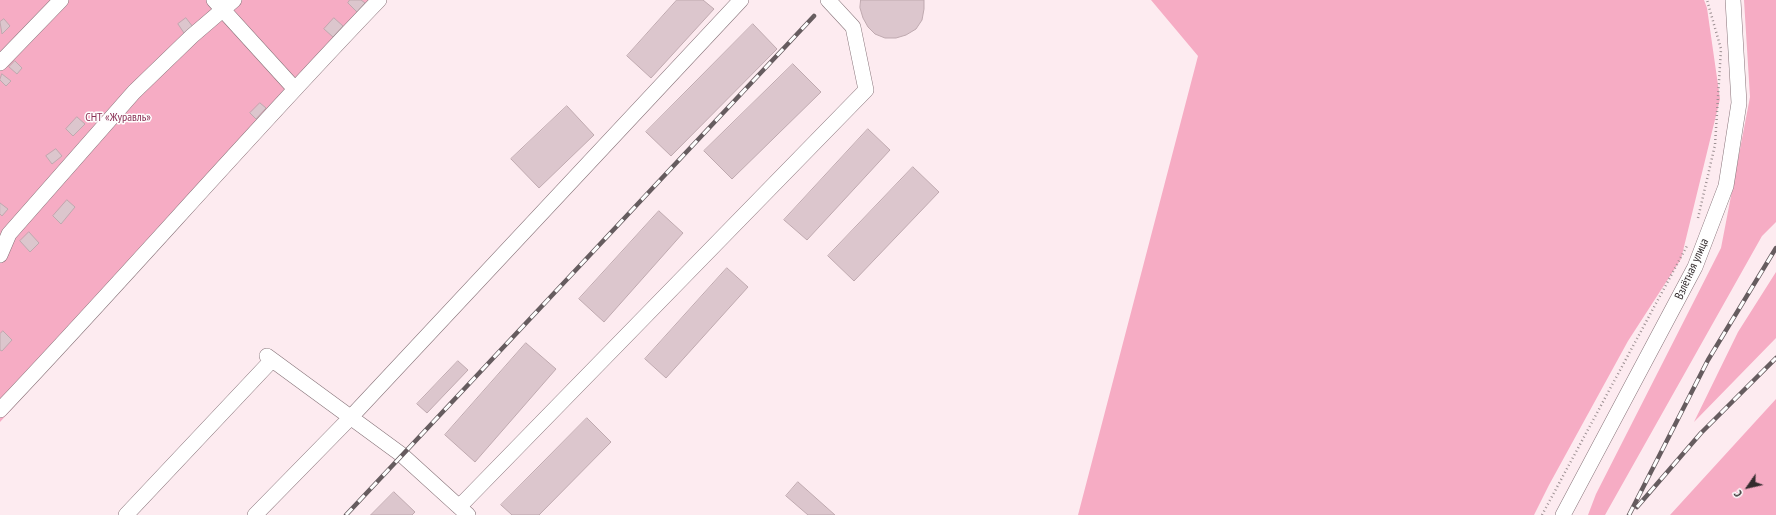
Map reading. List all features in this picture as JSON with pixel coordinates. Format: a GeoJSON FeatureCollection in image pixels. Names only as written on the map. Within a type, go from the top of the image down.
{"type":"FeatureCollection","features":[{"type":"Feature","properties":{"kind":"street"},"geometry":{"type":"LineString","coordinates":[[0,62],[61,0]]}},
{"type":"Feature","properties":{"kind":"street"},"geometry":{"type":"LineString","coordinates":[[0,255],[9,234],[134,92],[192,36],[218,5],[234,0]]}},
{"type":"Feature","properties":{"kind":"street"},"geometry":{"type":"LineString","coordinates":[[0,410],[161,237],[294,88],[379,0]]}},
{"type":"Feature","properties":{"kind":"street"},"geometry":{"type":"LineString","coordinates":[[255,515],[351,417],[741,0]]}},
{"type":"Feature","properties":{"kind":"street"},"geometry":{"type":"LineString","coordinates":[[126,515],[270,358],[402,455],[464,511],[866,90],[853,28],[828,0]]}},
{"type":"Feature","properties":{"kind":"street","name":"Взлётная улица"},"geometry":{"type":"LineString","coordinates":[[1563,515],[1695,267],[1726,186],[1739,103],[1733,0]]}},
{"type":"Feature","properties":{"kind":"street"},"geometry":{"type":"LineString","coordinates":[[218,5],[294,88]]}},
{"type":"Feature","properties":{"kind":"path"},"geometry":{"type":"LineString","coordinates":[[1696,224],[1715,145],[1721,49],[1707,0]]}},
{"type":"Feature","properties":{"kind":"path"},"geometry":{"type":"LineString","coordinates":[[1542,515],[1691,238]]}},
{"type":"Feature","properties":{"kind":"green space","name":"СНТ «Журавль»"},"geometry":{"type":"Polygon","coordinates":[[[0,0],[387,0],[0,422],[0,0]]]}},
{"type":"Feature","properties":{"kind":"green space"},"geometry":{"type":"Polygon","coordinates":[[[1151,0],[1704,0],[1707,8],[1720,99],[1681,259],[1628,341],[1534,515],[1078,515],[1198,56],[1151,0]]]}},
{"type":"Feature","properties":{"kind":"green space"},"geometry":{"type":"Polygon","coordinates":[[[1744,0],[1776,0],[1776,222],[1762,236],[1605,515],[1588,515],[1596,494],[1721,248],[1750,97],[1744,0]]]}},
{"type":"Feature","properties":{"kind":"green space"},"geometry":{"type":"Polygon","coordinates":[[[1776,272],[1776,338],[1694,422],[1738,332],[1776,272]]]}},
{"type":"Feature","properties":{"kind":"green space"},"geometry":{"type":"Polygon","coordinates":[[[1776,399],[1776,515],[1670,515],[1776,399]]]}},
{"type":"Feature","properties":{"kind":"building"},"geometry":{"type":"Polygon","coordinates":[[[350,0],[361,0],[365,3],[357,12],[348,3],[350,0]]]}},
{"type":"Feature","properties":{"kind":"building"},"geometry":{"type":"Polygon","coordinates":[[[677,0],[703,0],[714,9],[651,78],[627,56],[677,0]]]}},
{"type":"Feature","properties":{"kind":"building"},"geometry":{"type":"Polygon","coordinates":[[[861,0],[924,0],[922,20],[916,29],[906,35],[896,38],[885,38],[875,34],[868,27],[860,8],[861,0]]]}},
{"type":"Feature","properties":{"kind":"building"},"geometry":{"type":"Polygon","coordinates":[[[186,18],[193,27],[184,33],[178,24],[186,18]]]}},
{"type":"Feature","properties":{"kind":"building"},"geometry":{"type":"Polygon","coordinates":[[[334,18],[343,26],[333,37],[324,29],[334,18]]]}},
{"type":"Feature","properties":{"kind":"building"},"geometry":{"type":"Polygon","coordinates":[[[4,19],[10,26],[2,34],[0,22],[4,19]]]}},
{"type":"Feature","properties":{"kind":"building"},"geometry":{"type":"Polygon","coordinates":[[[753,24],[777,49],[671,156],[646,132],[753,24]]]}},
{"type":"Feature","properties":{"kind":"building"},"geometry":{"type":"Polygon","coordinates":[[[15,61],[22,68],[17,74],[9,67],[15,61]]]}},
{"type":"Feature","properties":{"kind":"building"},"geometry":{"type":"Polygon","coordinates":[[[793,64],[821,92],[732,179],[704,151],[793,64]]]}},
{"type":"Feature","properties":{"kind":"building"},"geometry":{"type":"Polygon","coordinates":[[[2,74],[11,81],[6,86],[0,80],[2,74]]]}},
{"type":"Feature","properties":{"kind":"building"},"geometry":{"type":"Polygon","coordinates":[[[260,103],[266,108],[256,119],[250,113],[260,103]]]}},
{"type":"Feature","properties":{"kind":"building"},"geometry":{"type":"Polygon","coordinates":[[[567,106],[594,135],[539,188],[511,159],[567,106]]]}},
{"type":"Feature","properties":{"kind":"building"},"geometry":{"type":"Polygon","coordinates":[[[77,117],[85,124],[73,136],[66,129],[77,117]]]}},
{"type":"Feature","properties":{"kind":"building"},"geometry":{"type":"Polygon","coordinates":[[[868,129],[890,150],[807,240],[784,220],[868,129]]]}},
{"type":"Feature","properties":{"kind":"building"},"geometry":{"type":"Polygon","coordinates":[[[56,149],[62,156],[52,164],[46,156],[56,149]]]}},
{"type":"Feature","properties":{"kind":"building"},"geometry":{"type":"Polygon","coordinates":[[[913,167],[939,192],[854,281],[828,256],[913,167]]]}},
{"type":"Feature","properties":{"kind":"building"},"geometry":{"type":"Polygon","coordinates":[[[67,200],[75,207],[61,224],[53,216],[67,200]]]}},
{"type":"Feature","properties":{"kind":"building"},"geometry":{"type":"Polygon","coordinates":[[[0,203],[8,209],[2,216],[0,214],[0,203]]]}},
{"type":"Feature","properties":{"kind":"building"},"geometry":{"type":"Polygon","coordinates":[[[659,211],[683,233],[604,322],[579,299],[659,211]]]}},
{"type":"Feature","properties":{"kind":"building"},"geometry":{"type":"Polygon","coordinates":[[[29,232],[39,243],[30,252],[20,241],[29,232]]]}},
{"type":"Feature","properties":{"kind":"building"},"geometry":{"type":"Polygon","coordinates":[[[727,268],[748,287],[666,378],[645,359],[727,268]]]}},
{"type":"Feature","properties":{"kind":"building"},"geometry":{"type":"Polygon","coordinates":[[[3,331],[12,340],[2,351],[0,350],[0,334],[3,331]]]}},
{"type":"Feature","properties":{"kind":"building"},"geometry":{"type":"Polygon","coordinates":[[[526,343],[556,369],[475,462],[445,435],[526,343]]]}},
{"type":"Feature","properties":{"kind":"building"},"geometry":{"type":"Polygon","coordinates":[[[458,361],[468,370],[427,413],[417,404],[458,361]]]}},
{"type":"Feature","properties":{"kind":"building"},"geometry":{"type":"Polygon","coordinates":[[[587,418],[611,442],[539,515],[512,515],[501,505],[587,418]]]}},
{"type":"Feature","properties":{"kind":"building"},"geometry":{"type":"Polygon","coordinates":[[[798,482],[835,515],[808,515],[786,496],[798,482]]]}},
{"type":"Feature","properties":{"kind":"building"},"geometry":{"type":"Polygon","coordinates":[[[394,492],[415,512],[412,515],[371,515],[394,492]]]}},
{"type":"Feature","properties":{"kind":"railway"},"geometry":{"type":"LineString","coordinates":[[346,515],[814,16]]}},
{"type":"Feature","properties":{"kind":"railway"},"geometry":{"type":"LineString","coordinates":[[1629,515],[1708,360],[1776,248]]}},
{"type":"Feature","properties":{"kind":"railway"},"geometry":{"type":"LineString","coordinates":[[1637,507],[1701,433],[1776,358]]}}]}
